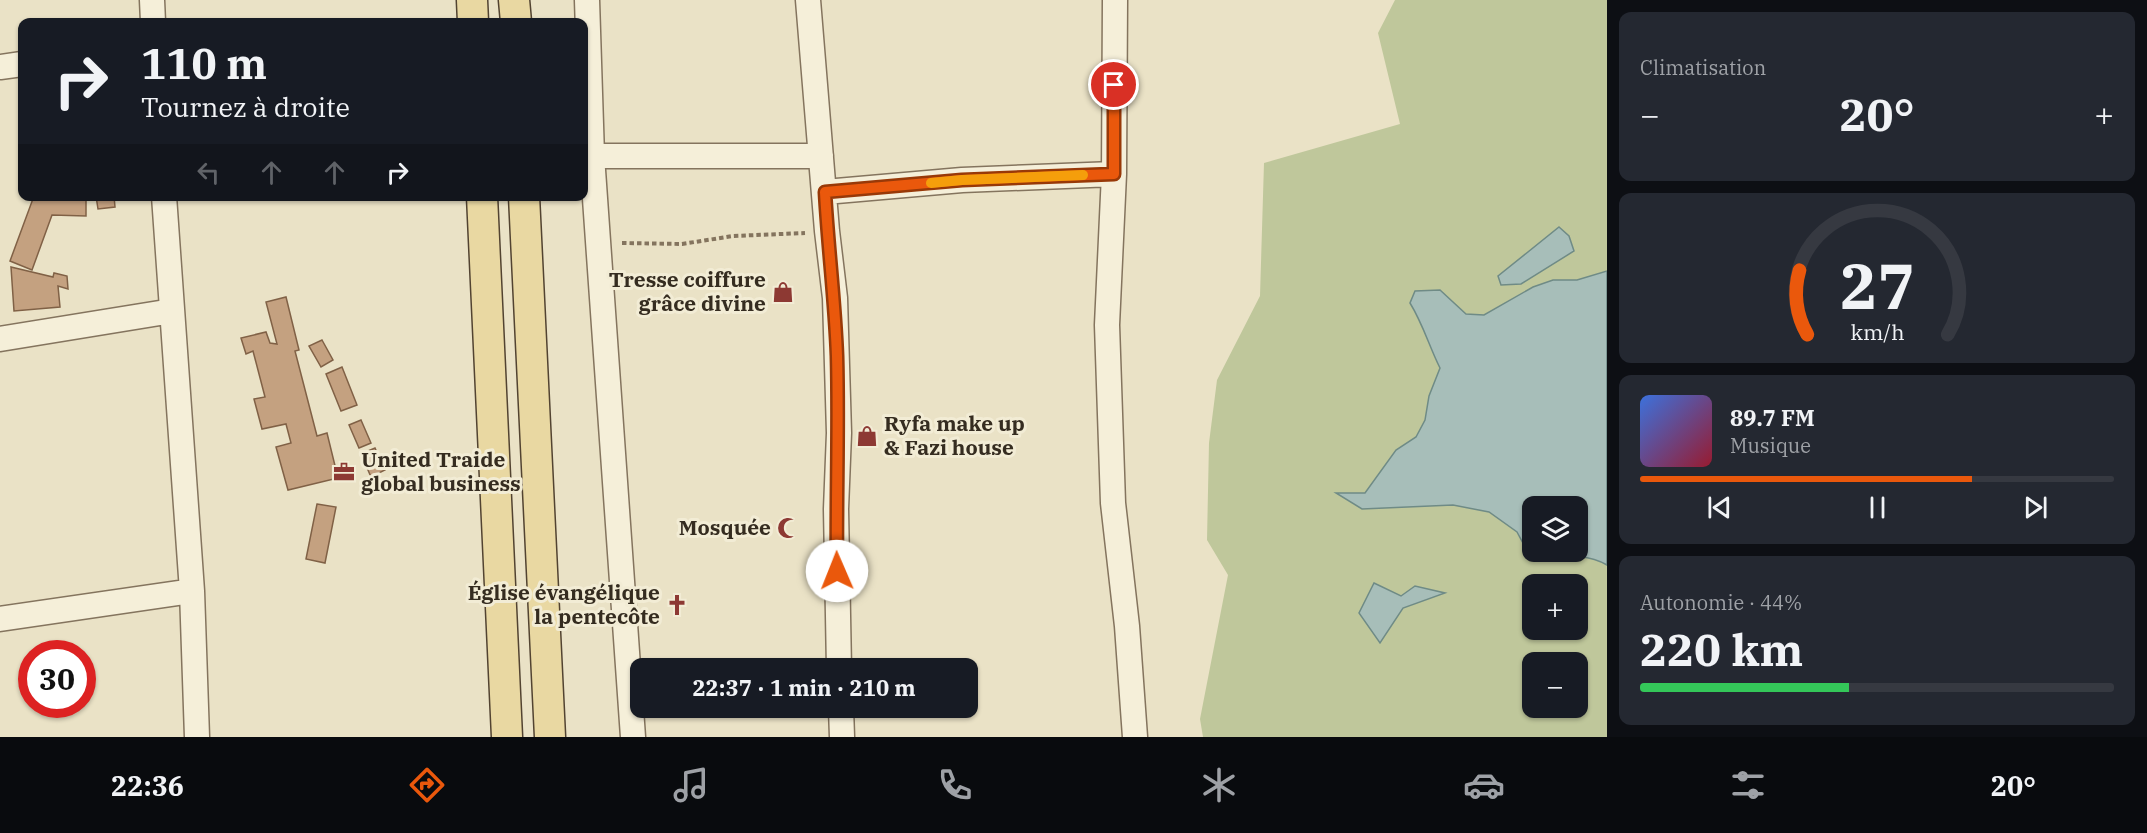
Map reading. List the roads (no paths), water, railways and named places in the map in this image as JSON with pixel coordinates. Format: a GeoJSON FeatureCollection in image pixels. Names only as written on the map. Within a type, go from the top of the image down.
{"type":"FeatureCollection","features":[{"type":"Feature","properties":{"kind":"main road"},"geometry":{"type":"LineString","coordinates":[[472,0],[473,18]]}},
{"type":"Feature","properties":{"kind":"main road"},"geometry":{"type":"LineString","coordinates":[[514,0],[516,18]]}},
{"type":"Feature","properties":{"kind":"main road"},"geometry":{"type":"LineString","coordinates":[[482,201],[507,737]]}},
{"type":"Feature","properties":{"kind":"main road"},"geometry":{"type":"LineString","coordinates":[[524,201],[550,737]]}},
{"type":"Feature","properties":{"kind":"street"},"geometry":{"type":"LineString","coordinates":[[153,0],[153,18]]}},
{"type":"Feature","properties":{"kind":"street"},"geometry":{"type":"LineString","coordinates":[[587,0],[588,18]]}},
{"type":"Feature","properties":{"kind":"street"},"geometry":{"type":"LineString","coordinates":[[808,0],[827,231],[835,297],[839,433],[836,509],[839,658]]}},
{"type":"Feature","properties":{"kind":"street"},"geometry":{"type":"LineString","coordinates":[[1115,0],[1114,174],[1107,324],[1113,503],[1127,626],[1135,737]]}},
{"type":"Feature","properties":{"kind":"street"},"geometry":{"type":"LineString","coordinates":[[588,31],[592,156],[633,737]]}},
{"type":"Feature","properties":{"kind":"street"},"geometry":{"type":"LineString","coordinates":[[0,67],[18,65]]}},
{"type":"Feature","properties":{"kind":"street"},"geometry":{"type":"LineString","coordinates":[[592,156],[821,156]]}},
{"type":"Feature","properties":{"kind":"street"},"geometry":{"type":"LineString","coordinates":[[825,192],[962,180],[1114,174]]}},
{"type":"Feature","properties":{"kind":"street"},"geometry":{"type":"LineString","coordinates":[[164,201],[192,591],[197,737]]}},
{"type":"Feature","properties":{"kind":"street"},"geometry":{"type":"LineString","coordinates":[[0,339],[172,311]]}},
{"type":"Feature","properties":{"kind":"street"},"geometry":{"type":"LineString","coordinates":[[0,619],[192,591]]}},
{"type":"Feature","properties":{"kind":"street"},"geometry":{"type":"LineString","coordinates":[[841,718],[842,737]]}},
{"type":"Feature","properties":{"kind":"water"},"geometry":{"type":"Polygon","coordinates":[[[1559,227],[1569,236],[1574,251],[1521,284],[1501,285],[1498,276],[1559,227]]]}},
{"type":"Feature","properties":{"kind":"water"},"geometry":{"type":"Polygon","coordinates":[[[1607,271],[1607,565],[1588,558],[1588,496],[1522,496],[1522,541],[1517,532],[1489,512],[1453,505],[1362,509],[1336,493],[1365,493],[1396,450],[1416,437],[1425,420],[1429,396],[1440,368],[1410,303],[1415,291],[1440,290],[1466,314],[1484,315],[1533,287],[1553,280],[1577,280],[1607,271]]]}},
{"type":"Feature","properties":{"kind":"water"},"geometry":{"type":"Polygon","coordinates":[[[1374,583],[1401,596],[1415,586],[1445,593],[1403,608],[1380,643],[1359,613],[1374,583]]]}},
{"type":"Feature","properties":{"kind":"place","name":"Tresse coiffure grâce divine"},"geometry":{"type":"Point","coordinates":[783,292]}},
{"type":"Feature","properties":{"kind":"place","name":"Ryfa make up & Fazi house"},"geometry":{"type":"Point","coordinates":[867,436]}},
{"type":"Feature","properties":{"kind":"place","name":"United Traide global business"},"geometry":{"type":"Point","coordinates":[344,472]}},
{"type":"Feature","properties":{"kind":"place","name":"Mosquée"},"geometry":{"type":"Point","coordinates":[788,528]}},
{"type":"Feature","properties":{"kind":"place","name":"Église évangélique la pentecôte"},"geometry":{"type":"Point","coordinates":[677,605]}}]}
